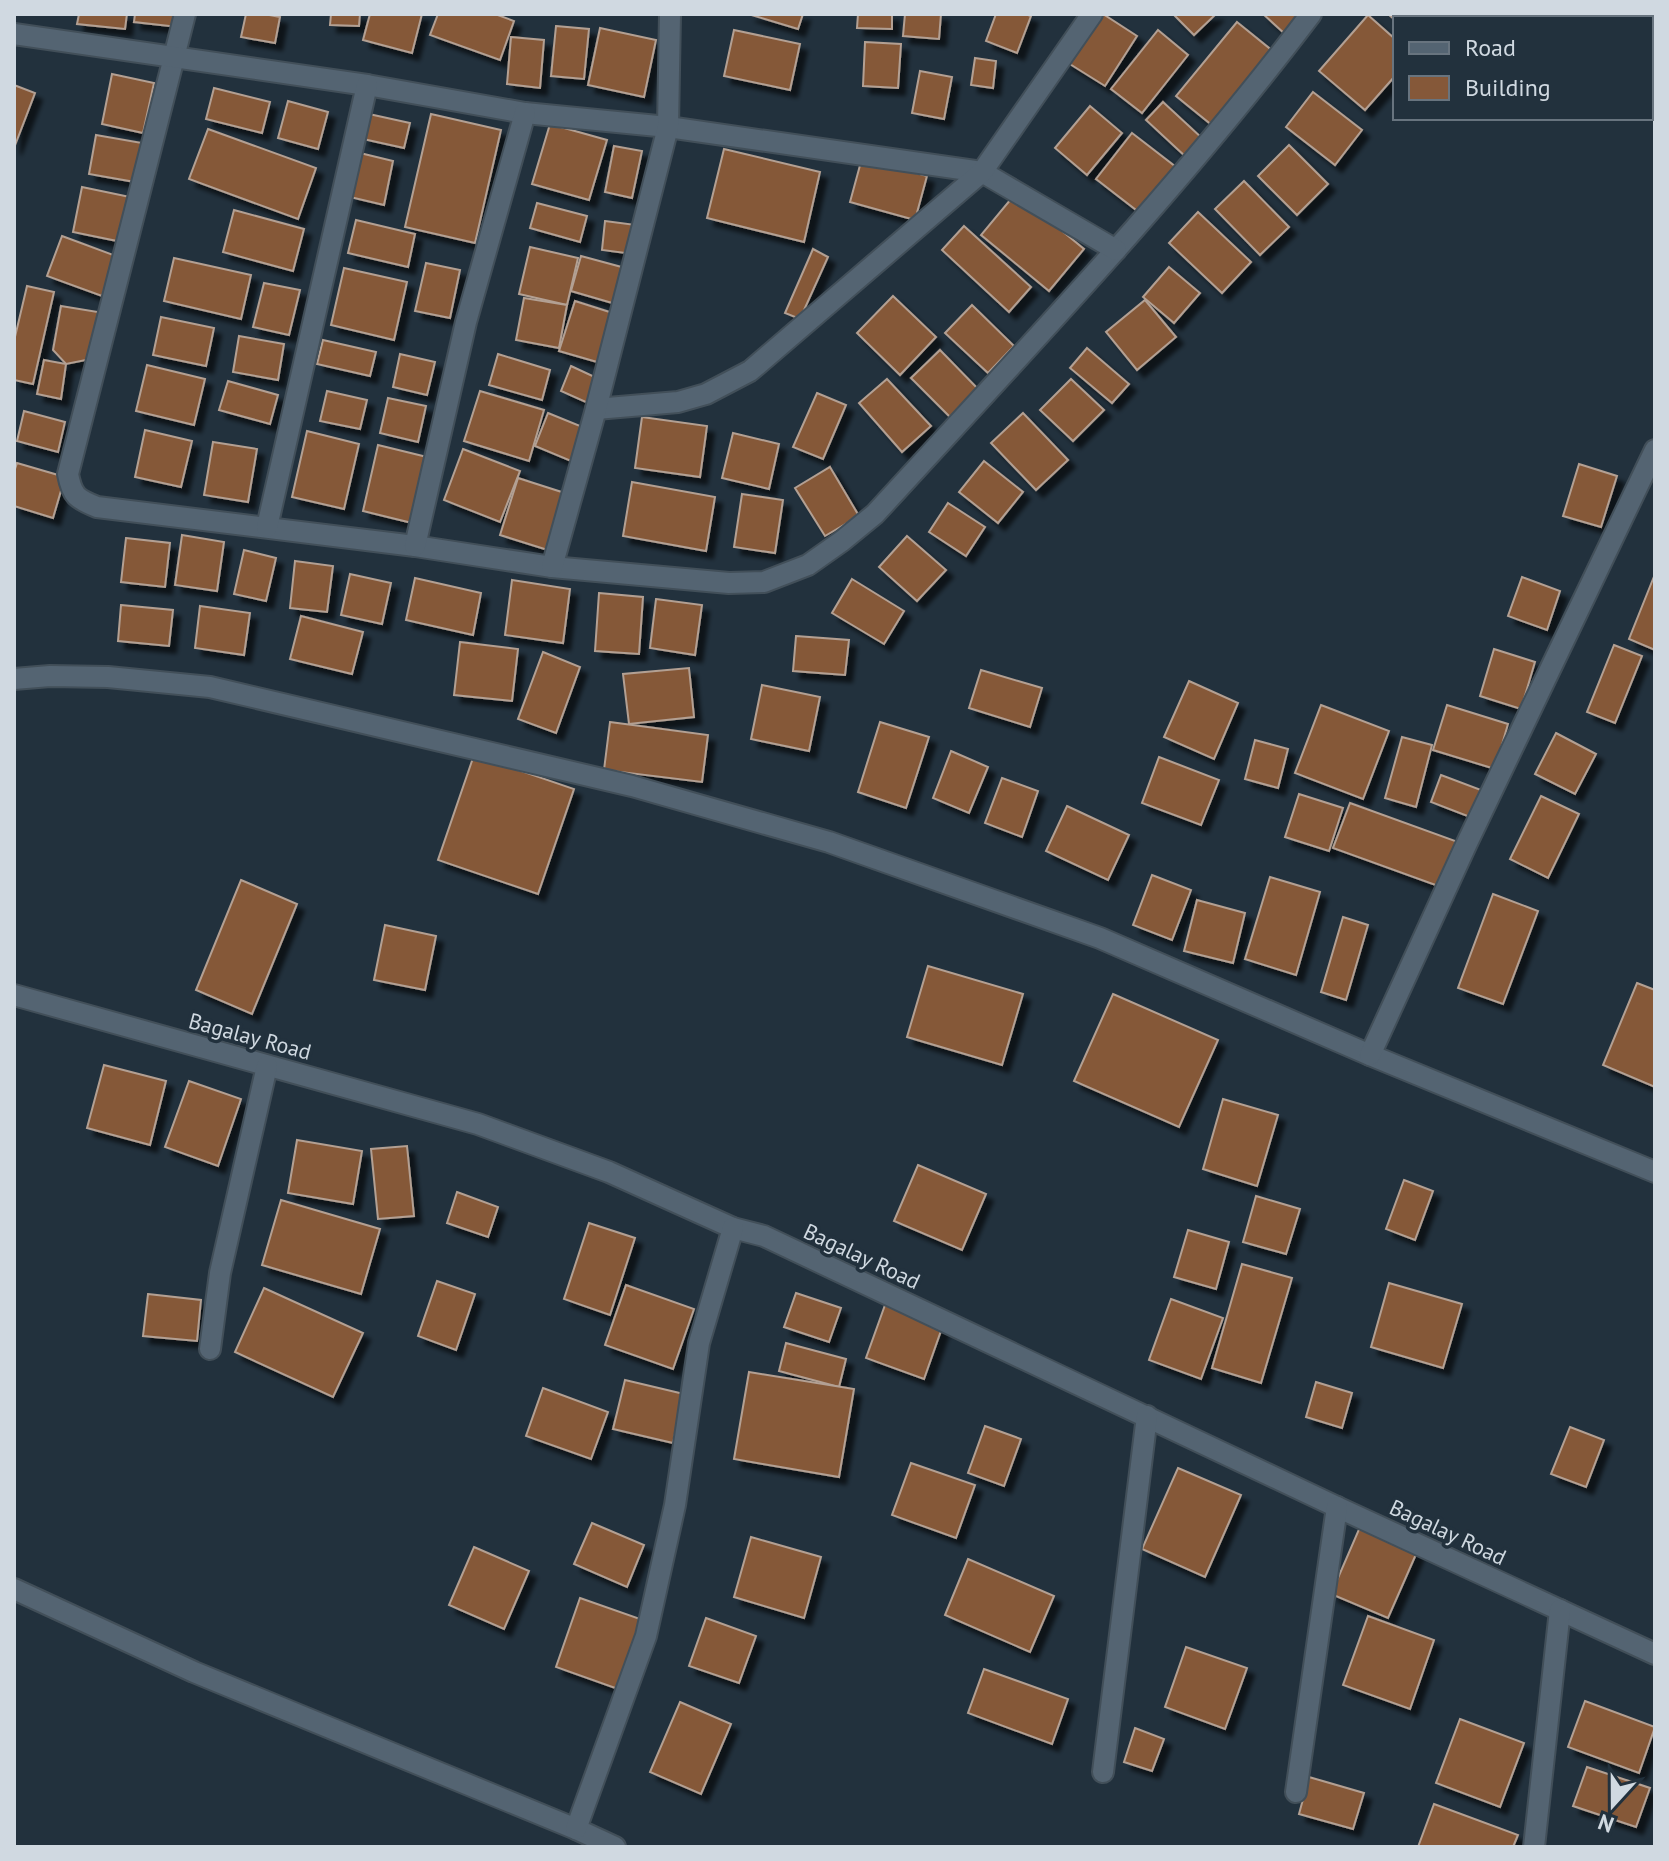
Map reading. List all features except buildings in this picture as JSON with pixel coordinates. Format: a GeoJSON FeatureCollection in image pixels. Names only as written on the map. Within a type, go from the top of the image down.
{"type":"FeatureCollection","features":[{"type":"Feature","properties":{"kind":"street"},"geometry":{"type":"LineString","coordinates":[[185,14],[68,474],[71,491],[81,501],[97,507],[415,546],[552,567],[729,583],[764,582],[808,565],[875,514],[1116,250],[1267,73],[1311,14]]}},
{"type":"Feature","properties":{"kind":"street"},"geometry":{"type":"LineString","coordinates":[[552,567],[668,127],[670,14]]}},
{"type":"Feature","properties":{"kind":"street"},"geometry":{"type":"LineString","coordinates":[[596,409],[678,402],[706,394],[750,371],[982,172],[1092,14]]}},
{"type":"Feature","properties":{"kind":"street"},"geometry":{"type":"LineString","coordinates":[[14,34],[367,85],[525,113],[668,127],[982,172],[1116,250]]}},
{"type":"Feature","properties":{"kind":"street"},"geometry":{"type":"LineString","coordinates":[[267,527],[367,85]]}},
{"type":"Feature","properties":{"kind":"street"},"geometry":{"type":"LineString","coordinates":[[415,546],[466,322],[525,113]]}},
{"type":"Feature","properties":{"kind":"street"},"geometry":{"type":"LineString","coordinates":[[1370,1055],[1467,843],[1655,450]]}},
{"type":"Feature","properties":{"kind":"street"},"geometry":{"type":"LineString","coordinates":[[14,679],[108,677],[210,687],[632,786],[829,842],[1100,938],[1370,1055],[1655,1172]]}},
{"type":"Feature","properties":{"kind":"street","name":"Bagalay Road"},"geometry":{"type":"LineString","coordinates":[[14,995],[478,1124],[609,1172],[733,1228],[764,1236],[1655,1654]]}},
{"type":"Feature","properties":{"kind":"street"},"geometry":{"type":"LineString","coordinates":[[210,1349],[220,1273],[267,1066]]}},
{"type":"Feature","properties":{"kind":"street"},"geometry":{"type":"LineString","coordinates":[[576,1829],[646,1636],[675,1505],[699,1343],[733,1228]]}},
{"type":"Feature","properties":{"kind":"street"},"geometry":{"type":"LineString","coordinates":[[1103,1772],[1147,1416]]}},
{"type":"Feature","properties":{"kind":"street"},"geometry":{"type":"LineString","coordinates":[[1296,1792],[1337,1507]]}},
{"type":"Feature","properties":{"kind":"street"},"geometry":{"type":"LineString","coordinates":[[14,1589],[194,1672],[615,1847]]}},
{"type":"Feature","properties":{"kind":"street"},"geometry":{"type":"LineString","coordinates":[[1534,1847],[1560,1610]]}}]}
